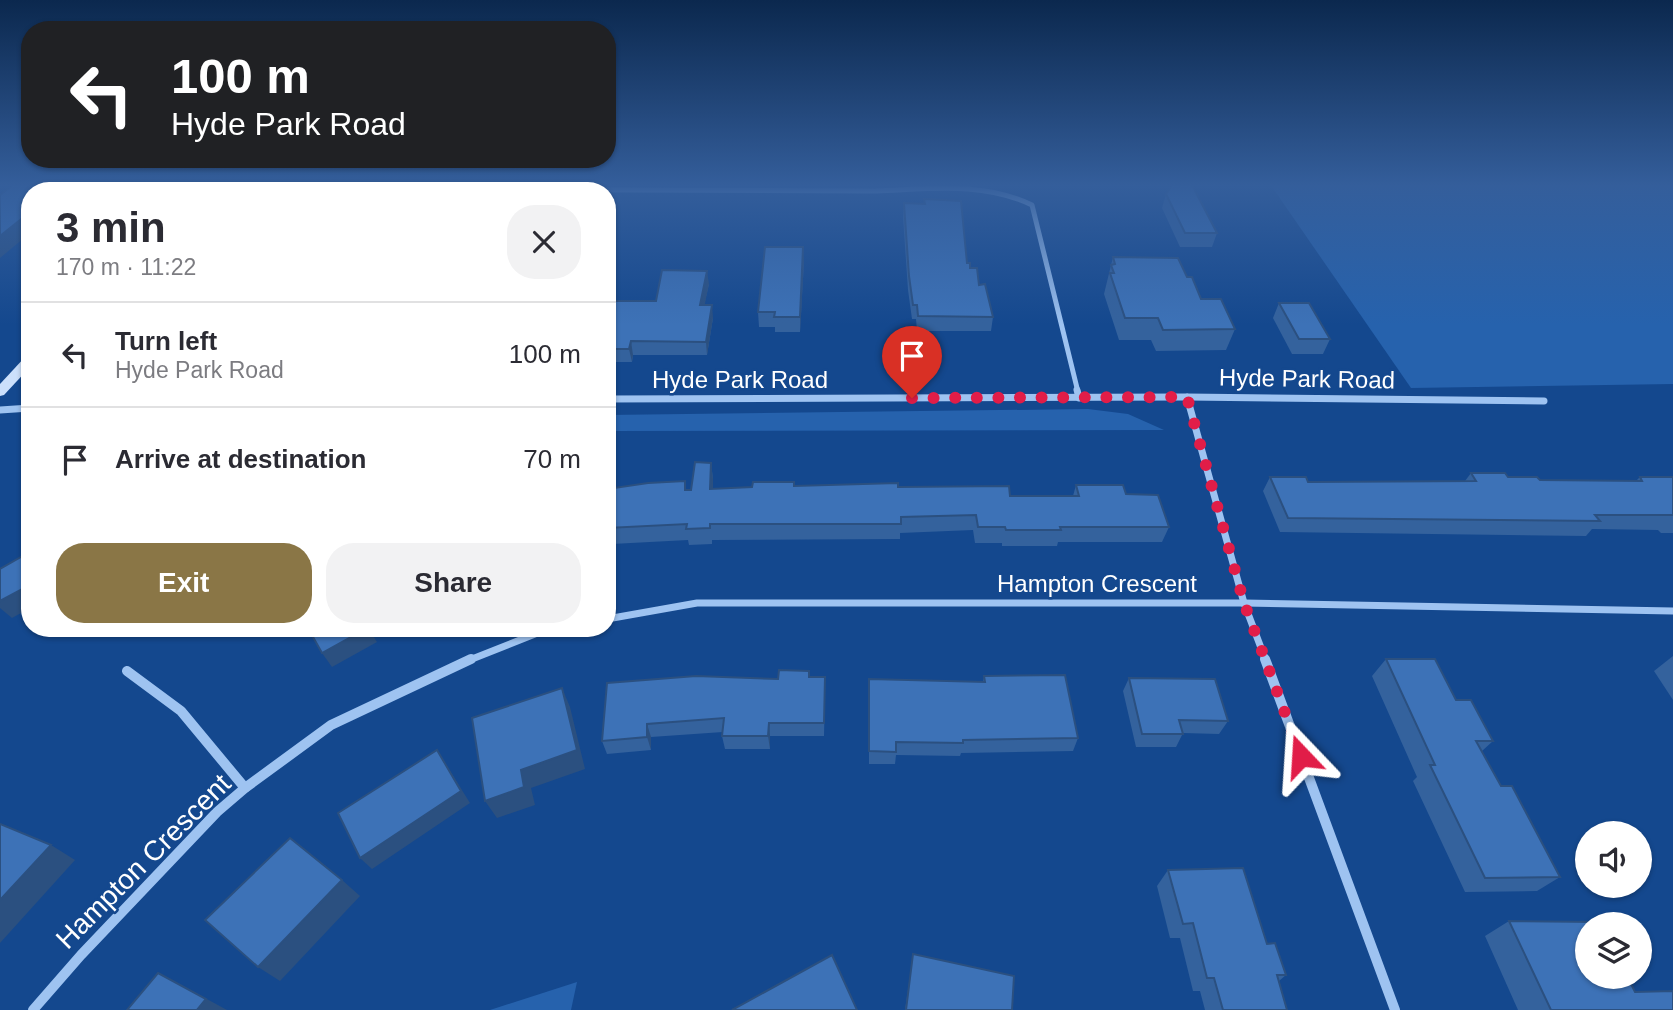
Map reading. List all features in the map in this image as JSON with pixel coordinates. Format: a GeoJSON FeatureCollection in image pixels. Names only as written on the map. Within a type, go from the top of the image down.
{"type":"FeatureCollection","features":[{"type":"Feature","properties":{"kind":"main road"},"geometry":{"type":"LineString","coordinates":[[0,391],[21,369]]}},
{"type":"Feature","properties":{"kind":"street"},"geometry":{"type":"LineString","coordinates":[[1038,231],[1079,398]]}},
{"type":"Feature","properties":{"kind":"street"},"geometry":{"type":"LineString","coordinates":[[1187,397],[1244,603],[1395,1010]]}},
{"type":"Feature","properties":{"kind":"street","name":"Hyde Park Road"},"geometry":{"type":"LineString","coordinates":[[616,399],[1187,397],[1544,401]]}},
{"type":"Feature","properties":{"kind":"street"},"geometry":{"type":"LineString","coordinates":[[0,410],[21,409]]}},
{"type":"Feature","properties":{"kind":"street","name":"Hampton Crescent"},"geometry":{"type":"LineString","coordinates":[[616,617],[697,603],[1244,603],[1673,611]]}},
{"type":"Feature","properties":{"kind":"street","name":"Hampton Crescent"},"geometry":{"type":"LineString","coordinates":[[33,1010],[208,821],[245,788],[331,725],[442,671],[530,637]]}},
{"type":"Feature","properties":{"kind":"street"},"geometry":{"type":"LineString","coordinates":[[127,671],[181,711],[245,788]]}},
{"type":"Feature","properties":{"kind":"shaded area"},"geometry":{"type":"Polygon","coordinates":[[[1303,231],[1673,231],[1673,384],[1411,388],[1303,231]]]}},
{"type":"Feature","properties":{"kind":"shaded area"},"geometry":{"type":"Polygon","coordinates":[[[1088,409],[1128,414],[1164,430],[616,431],[616,415],[1088,409]]]}},
{"type":"Feature","properties":{"kind":"shaded area"},"geometry":{"type":"Polygon","coordinates":[[[577,982],[571,1010],[490,1010],[577,982]]]}},
{"type":"Feature","properties":{"kind":"building"},"geometry":{"type":"Polygon","coordinates":[[[906,231],[964,231],[967,263],[970,263],[970,268],[977,268],[979,285],[985,284],[993,317],[918,316],[917,305],[913,305],[906,231]]]}},
{"type":"Feature","properties":{"kind":"building"},"geometry":{"type":"Polygon","coordinates":[[[1184,231],[1217,233],[1185,233],[1184,231]]]}},
{"type":"Feature","properties":{"kind":"building"},"geometry":{"type":"Polygon","coordinates":[[[765,247],[803,247],[800,317],[774,317],[775,312],[758,312],[765,247]]]}},
{"type":"Feature","properties":{"kind":"building"},"geometry":{"type":"Polygon","coordinates":[[[1113,257],[1178,258],[1187,277],[1192,277],[1201,299],[1221,299],[1235,329],[1163,330],[1158,318],[1125,318],[1110,273],[1114,273],[1111,265],[1115,264],[1113,257]]]}},
{"type":"Feature","properties":{"kind":"building"},"geometry":{"type":"Polygon","coordinates":[[[662,270],[707,271],[700,305],[712,305],[706,342],[631,341],[629,349],[616,349],[616,301],[656,301],[662,270]]]}},
{"type":"Feature","properties":{"kind":"building"},"geometry":{"type":"Polygon","coordinates":[[[1279,303],[1309,303],[1330,339],[1299,339],[1279,303]]]}},
{"type":"Feature","properties":{"kind":"building"},"geometry":{"type":"Polygon","coordinates":[[[695,462],[711,463],[710,489],[752,487],[753,482],[794,482],[794,486],[898,483],[898,487],[1009,486],[1010,496],[1079,496],[1076,485],[1123,485],[1126,494],[1158,495],[1169,527],[1006,530],[1005,527],[978,527],[976,515],[901,517],[901,524],[710,524],[710,528],[686,529],[687,524],[616,528],[616,488],[685,481],[685,490],[691,490],[695,462]]]}},
{"type":"Feature","properties":{"kind":"building"},"geometry":{"type":"Polygon","coordinates":[[[1471,473],[1505,473],[1508,477],[1537,477],[1540,480],[1642,481],[1640,477],[1673,477],[1673,515],[1595,515],[1600,521],[1288,518],[1270,477],[1306,477],[1308,482],[1476,481],[1471,473]]]}},
{"type":"Feature","properties":{"kind":"building"},"geometry":{"type":"Polygon","coordinates":[[[21,557],[21,590],[0,601],[0,569],[21,557]]]}},
{"type":"Feature","properties":{"kind":"building"},"geometry":{"type":"Polygon","coordinates":[[[313,637],[351,637],[322,653],[313,637]]]}},
{"type":"Feature","properties":{"kind":"building"},"geometry":{"type":"Polygon","coordinates":[[[1386,659],[1435,659],[1456,700],[1471,700],[1493,741],[1476,741],[1501,786],[1512,786],[1560,877],[1485,878],[1430,765],[1435,765],[1386,659]]]}},
{"type":"Feature","properties":{"kind":"building"},"geometry":{"type":"Polygon","coordinates":[[[779,670],[809,671],[809,677],[825,677],[824,723],[769,723],[768,736],[722,736],[724,718],[647,724],[647,737],[602,741],[607,683],[696,676],[778,679],[779,670]]]}},
{"type":"Feature","properties":{"kind":"building"},"geometry":{"type":"Polygon","coordinates":[[[1065,675],[1078,738],[963,740],[963,743],[896,742],[896,752],[869,751],[869,679],[985,682],[984,676],[1065,675]]]}},
{"type":"Feature","properties":{"kind":"building"},"geometry":{"type":"Polygon","coordinates":[[[1129,678],[1215,679],[1228,721],[1179,720],[1183,734],[1142,734],[1129,678]]]}},
{"type":"Feature","properties":{"kind":"building"},"geometry":{"type":"Polygon","coordinates":[[[562,688],[577,750],[521,770],[524,787],[485,801],[472,718],[562,688]]]}},
{"type":"Feature","properties":{"kind":"building"},"geometry":{"type":"Polygon","coordinates":[[[437,750],[461,791],[360,858],[338,813],[437,750]]]}},
{"type":"Feature","properties":{"kind":"building"},"geometry":{"type":"Polygon","coordinates":[[[0,824],[51,845],[0,900],[0,824]]]}},
{"type":"Feature","properties":{"kind":"building"},"geometry":{"type":"Polygon","coordinates":[[[290,838],[342,880],[258,967],[205,920],[290,838]]]}},
{"type":"Feature","properties":{"kind":"building"},"geometry":{"type":"Polygon","coordinates":[[[1243,868],[1267,944],[1275,943],[1286,975],[1277,975],[1287,1010],[1223,1010],[1214,978],[1207,978],[1193,923],[1183,924],[1168,870],[1243,868]]]}},
{"type":"Feature","properties":{"kind":"building"},"geometry":{"type":"Polygon","coordinates":[[[1509,921],[1575,922],[1575,989],[1673,991],[1673,1010],[1551,1010],[1509,921]]]}},
{"type":"Feature","properties":{"kind":"building"},"geometry":{"type":"Polygon","coordinates":[[[913,954],[1014,976],[1012,1010],[906,1010],[913,954]]]}},
{"type":"Feature","properties":{"kind":"building"},"geometry":{"type":"Polygon","coordinates":[[[832,955],[857,1010],[732,1010],[832,955]]]}},
{"type":"Feature","properties":{"kind":"building"},"geometry":{"type":"Polygon","coordinates":[[[158,973],[206,999],[197,1010],[127,1010],[158,973]]]}},
{"type":"Feature","properties":{"kind":"route"},"geometry":{"type":"LineString","coordinates":[[912,398],[1187,397],[1244,603],[1301,756]]}}]}
